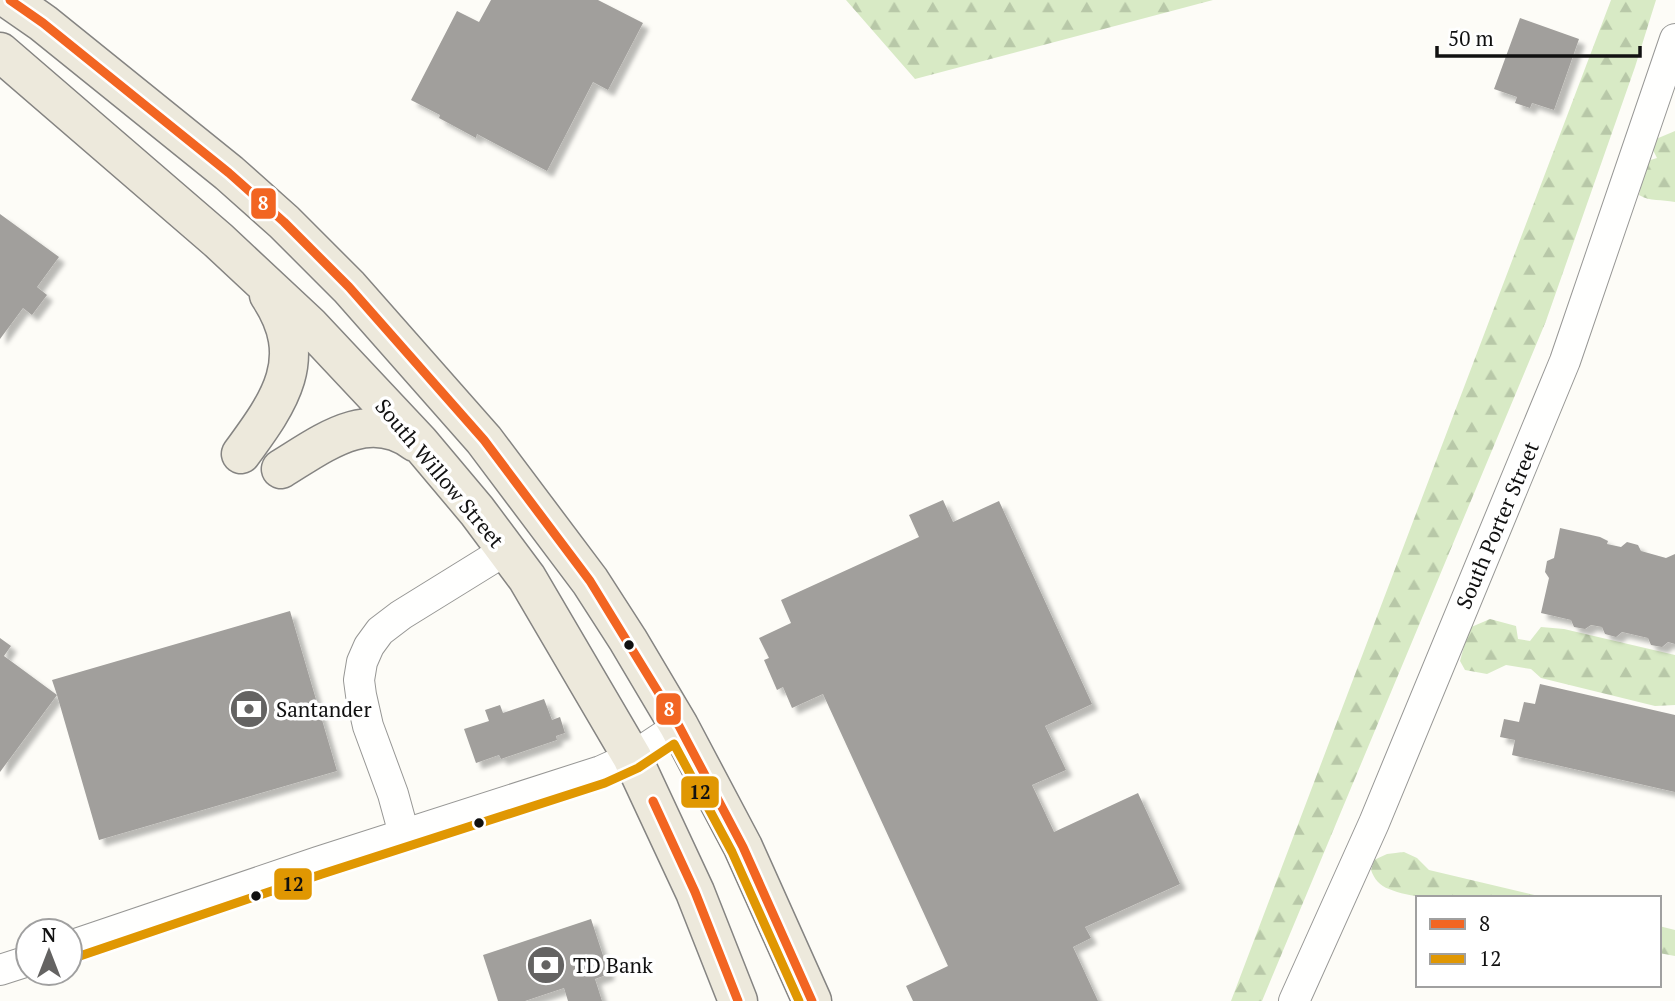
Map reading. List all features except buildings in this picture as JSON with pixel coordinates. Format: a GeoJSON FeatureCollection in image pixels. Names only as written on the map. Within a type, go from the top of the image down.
{"type":"FeatureCollection","features":[{"type":"Feature","properties":{"kind":"main road"},"geometry":{"type":"LineString","coordinates":[[9,0],[43,23],[229,173],[317,253],[484,440],[590,581],[679,726],[743,847],[812,1001]]}},
{"type":"Feature","properties":{"kind":"main road","name":"South Willow Street"},"geometry":{"type":"LineString","coordinates":[[0,52],[256,275],[310,326],[425,449],[506,550],[566,640],[632,757],[695,892],[738,1001]]}},
{"type":"Feature","properties":{"kind":"main road"},"geometry":{"type":"LineString","coordinates":[[241,454],[278,401],[290,357],[285,325],[279,310],[256,275]]}},
{"type":"Feature","properties":{"kind":"main road"},"geometry":{"type":"LineString","coordinates":[[281,469],[340,435],[361,428],[381,427],[393,430],[404,434],[425,449]]}},
{"type":"Feature","properties":{"kind":"street","name":"South Porter Street"},"geometry":{"type":"LineString","coordinates":[[1294,1001],[1374,823],[1565,361],[1675,39]]}},
{"type":"Feature","properties":{"kind":"street"},"geometry":{"type":"LineString","coordinates":[[404,834],[360,695],[362,662],[380,631],[401,615],[506,550]]}},
{"type":"Feature","properties":{"kind":"street"},"geometry":{"type":"LineString","coordinates":[[84,941],[601,771],[632,757],[679,726]]}},
{"type":"Feature","properties":{"kind":"green space"},"geometry":{"type":"Polygon","coordinates":[[[846,0],[1213,0],[915,79],[846,0]]]}},
{"type":"Feature","properties":{"kind":"green space"},"geometry":{"type":"Polygon","coordinates":[[[1611,0],[1656,0],[1546,321],[1262,1001],[1231,1001],[1611,0]]]}},
{"type":"Feature","properties":{"kind":"green space"},"geometry":{"type":"Polygon","coordinates":[[[1675,131],[1675,202],[1652,200],[1639,195],[1647,161],[1657,158],[1652,148],[1656,139],[1675,131]]]}},
{"type":"Feature","properties":{"kind":"green space"},"geometry":{"type":"Polygon","coordinates":[[[1490,619],[1516,626],[1518,639],[1530,641],[1541,627],[1564,629],[1675,655],[1675,705],[1655,706],[1541,678],[1531,669],[1506,665],[1487,674],[1465,670],[1460,661],[1469,628],[1490,619]]]}},
{"type":"Feature","properties":{"kind":"green space"},"geometry":{"type":"Polygon","coordinates":[[[1404,852],[1417,858],[1429,870],[1539,896],[1405,894],[1383,886],[1371,870],[1374,860],[1387,854],[1404,852]]]}},
{"type":"Feature","properties":{"kind":"green space"},"geometry":{"type":"Polygon","coordinates":[[[1661,926],[1675,930],[1675,956],[1661,953],[1661,926]]]}},
{"type":"Feature","properties":{"kind":"transit line","name":"8"},"geometry":{"type":"LineString","coordinates":[[10,0],[43,23],[229,173],[284,222],[349,287],[484,440],[590,581],[679,726],[743,847],[812,1001]]}},
{"type":"Feature","properties":{"kind":"transit line","name":"12"},"geometry":{"type":"LineString","coordinates":[[84,955],[322,874],[605,783],[638,768],[674,744],[732,852],[799,1001]]}},
{"type":"Feature","properties":{"kind":"transit line","name":"8"},"geometry":{"type":"LineString","coordinates":[[653,801],[695,892],[738,1001]]}},
{"type":"Feature","properties":{"kind":"place","name":"Santander"},"geometry":{"type":"Point","coordinates":[249,709]}},
{"type":"Feature","properties":{"kind":"place","name":"TD Bank"},"geometry":{"type":"Point","coordinates":[546,965]}}]}
